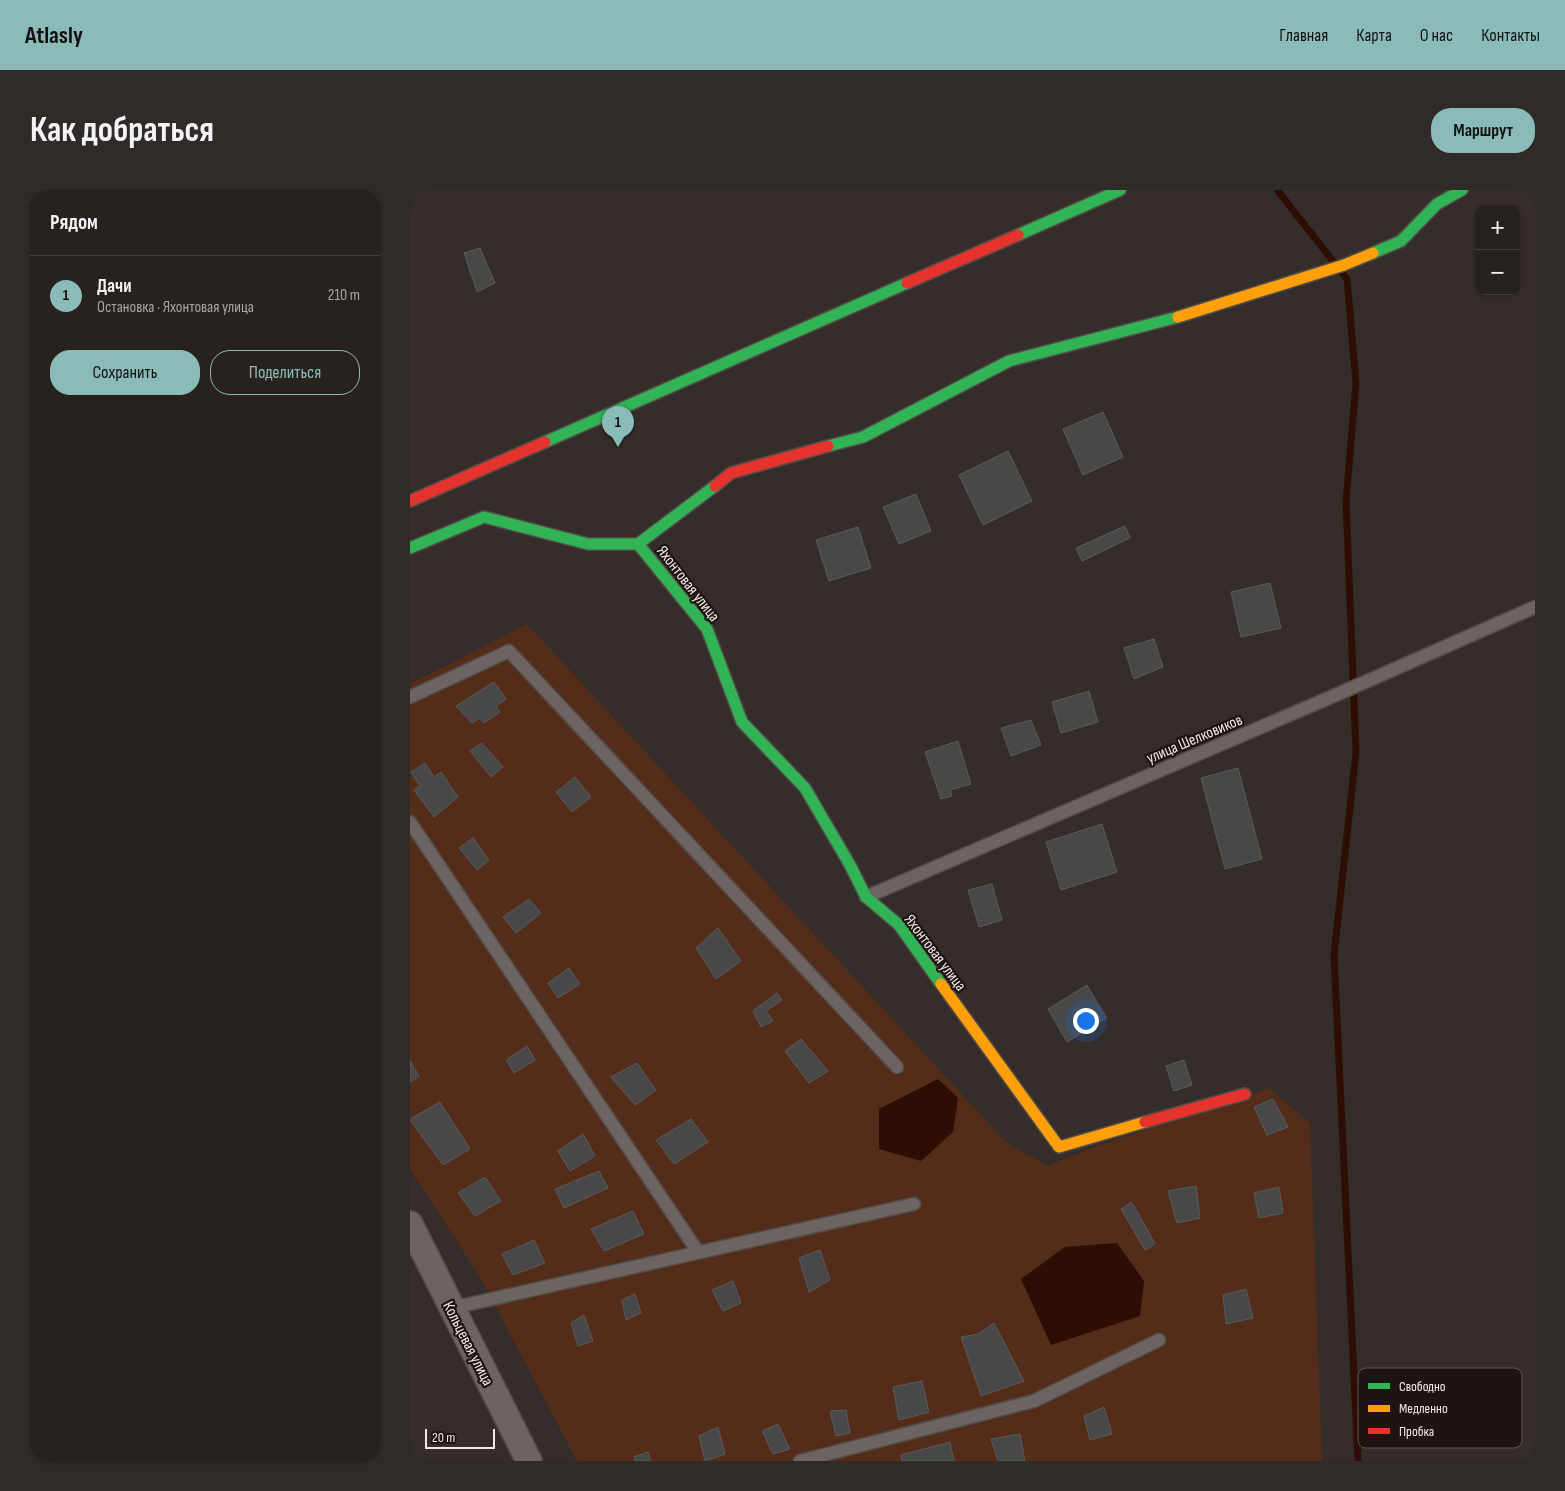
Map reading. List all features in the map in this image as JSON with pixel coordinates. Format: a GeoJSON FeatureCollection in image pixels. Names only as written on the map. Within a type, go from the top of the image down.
{"type":"FeatureCollection","features":[{"type":"Feature","properties":{"kind":"street"},"geometry":{"type":"LineString","coordinates":[[410,502],[1120,190]]}},
{"type":"Feature","properties":{"kind":"street"},"geometry":{"type":"LineString","coordinates":[[410,548],[484,517],[588,544],[638,544],[732,473],[863,437],[1009,361],[1180,316],[1344,265],[1401,240],[1437,204],[1462,190]]}},
{"type":"Feature","properties":{"kind":"street","name":"Яхонтовая улица"},"geometry":{"type":"LineString","coordinates":[[638,544],[708,629],[742,722],[805,788],[850,865],[866,897],[899,925],[1059,1147],[1245,1094]]}},
{"type":"Feature","properties":{"kind":"street","name":"Кольцевая улица"},"geometry":{"type":"LineString","coordinates":[[410,1224],[529,1461]]}},
{"type":"Feature","properties":{"kind":"lane","name":"улица Шелковиков"},"geometry":{"type":"LineString","coordinates":[[866,897],[1535,607]]}},
{"type":"Feature","properties":{"kind":"lane"},"geometry":{"type":"LineString","coordinates":[[410,697],[509,651],[897,1067]]}},
{"type":"Feature","properties":{"kind":"lane"},"geometry":{"type":"LineString","coordinates":[[410,822],[698,1252]]}},
{"type":"Feature","properties":{"kind":"lane"},"geometry":{"type":"LineString","coordinates":[[452,1308],[914,1204]]}},
{"type":"Feature","properties":{"kind":"lane"},"geometry":{"type":"LineString","coordinates":[[800,1461],[1034,1401],[1159,1340]]}},
{"type":"Feature","properties":{"kind":"shaded area"},"geometry":{"type":"Polygon","coordinates":[[[527,624],[1007,1143],[1048,1166],[1089,1149],[1268,1088],[1310,1123],[1322,1461],[577,1461],[480,1277],[410,1169],[410,684],[527,624]]]}},
{"type":"Feature","properties":{"kind":"shaded area"},"geometry":{"type":"Polygon","coordinates":[[[938,1079],[958,1098],[953,1132],[921,1161],[879,1149],[879,1109],[938,1079]]]}},
{"type":"Feature","properties":{"kind":"shaded area"},"geometry":{"type":"Polygon","coordinates":[[[1117,1243],[1144,1281],[1140,1316],[1051,1345],[1021,1279],[1065,1247],[1117,1243]]]}},
{"type":"Feature","properties":{"kind":"building"},"geometry":{"type":"Polygon","coordinates":[[[480,248],[495,283],[477,292],[464,253],[480,248]]]}},
{"type":"Feature","properties":{"kind":"building"},"geometry":{"type":"Polygon","coordinates":[[[1103,412],[1123,457],[1083,475],[1063,429],[1103,412]]]}},
{"type":"Feature","properties":{"kind":"building"},"geometry":{"type":"Polygon","coordinates":[[[1008,451],[1032,501],[983,525],[959,475],[1008,451]]]}},
{"type":"Feature","properties":{"kind":"building"},"geometry":{"type":"Polygon","coordinates":[[[916,494],[931,531],[899,544],[883,507],[916,494]]]}},
{"type":"Feature","properties":{"kind":"building"},"geometry":{"type":"Polygon","coordinates":[[[1125,526],[1130,538],[1082,561],[1076,548],[1125,526]]]}},
{"type":"Feature","properties":{"kind":"building"},"geometry":{"type":"Polygon","coordinates":[[[858,527],[871,568],[829,581],[816,540],[858,527]]]}},
{"type":"Feature","properties":{"kind":"building"},"geometry":{"type":"Polygon","coordinates":[[[1270,583],[1281,628],[1241,637],[1231,592],[1270,583]]]}},
{"type":"Feature","properties":{"kind":"building"},"geometry":{"type":"Polygon","coordinates":[[[1154,639],[1163,667],[1134,679],[1124,648],[1154,639]]]}},
{"type":"Feature","properties":{"kind":"building"},"geometry":{"type":"Polygon","coordinates":[[[494,682],[506,699],[496,706],[500,712],[484,723],[480,718],[472,723],[456,706],[494,682]]]}},
{"type":"Feature","properties":{"kind":"building"},"geometry":{"type":"Polygon","coordinates":[[[1089,691],[1098,722],[1061,733],[1052,702],[1089,691]]]}},
{"type":"Feature","properties":{"kind":"building"},"geometry":{"type":"Polygon","coordinates":[[[1031,720],[1041,745],[1011,756],[1001,728],[1031,720]]]}},
{"type":"Feature","properties":{"kind":"building"},"geometry":{"type":"Polygon","coordinates":[[[958,741],[971,784],[950,790],[952,796],[941,799],[925,752],[958,741]]]}},
{"type":"Feature","properties":{"kind":"building"},"geometry":{"type":"Polygon","coordinates":[[[482,743],[503,767],[491,777],[470,751],[482,743]]]}},
{"type":"Feature","properties":{"kind":"building"},"geometry":{"type":"Polygon","coordinates":[[[425,763],[434,777],[441,772],[458,797],[434,817],[414,790],[420,786],[411,772],[425,763]]]}},
{"type":"Feature","properties":{"kind":"building"},"geometry":{"type":"Polygon","coordinates":[[[1238,768],[1262,859],[1225,869],[1201,778],[1238,768]]]}},
{"type":"Feature","properties":{"kind":"building"},"geometry":{"type":"Polygon","coordinates":[[[575,777],[591,797],[572,812],[556,792],[575,777]]]}},
{"type":"Feature","properties":{"kind":"building"},"geometry":{"type":"Polygon","coordinates":[[[1102,824],[1117,872],[1061,890],[1046,842],[1102,824]]]}},
{"type":"Feature","properties":{"kind":"building"},"geometry":{"type":"Polygon","coordinates":[[[473,838],[489,860],[477,870],[459,848],[473,838]]]}},
{"type":"Feature","properties":{"kind":"building"},"geometry":{"type":"Polygon","coordinates":[[[992,884],[1002,920],[979,927],[968,890],[992,884]]]}},
{"type":"Feature","properties":{"kind":"building"},"geometry":{"type":"Polygon","coordinates":[[[529,899],[541,913],[516,933],[503,917],[529,899]]]}},
{"type":"Feature","properties":{"kind":"building"},"geometry":{"type":"Polygon","coordinates":[[[718,928],[741,961],[716,979],[696,948],[718,928]]]}},
{"type":"Feature","properties":{"kind":"building"},"geometry":{"type":"Polygon","coordinates":[[[569,968],[580,984],[558,998],[548,983],[569,968]]]}},
{"type":"Feature","properties":{"kind":"building"},"geometry":{"type":"Polygon","coordinates":[[[1087,985],[1106,1018],[1067,1042],[1048,1009],[1087,985]]]}},
{"type":"Feature","properties":{"kind":"building"},"geometry":{"type":"Polygon","coordinates":[[[777,993],[782,1000],[766,1011],[773,1021],[761,1027],[753,1011],[777,993]]]}},
{"type":"Feature","properties":{"kind":"building"},"geometry":{"type":"Polygon","coordinates":[[[801,1039],[828,1071],[809,1083],[785,1051],[801,1039]]]}},
{"type":"Feature","properties":{"kind":"building"},"geometry":{"type":"Polygon","coordinates":[[[527,1046],[535,1060],[514,1073],[506,1060],[527,1046]]]}},
{"type":"Feature","properties":{"kind":"building"},"geometry":{"type":"Polygon","coordinates":[[[1184,1060],[1192,1085],[1174,1091],[1166,1066],[1184,1060]]]}},
{"type":"Feature","properties":{"kind":"building"},"geometry":{"type":"Polygon","coordinates":[[[410,1061],[419,1076],[410,1082],[410,1061]]]}},
{"type":"Feature","properties":{"kind":"building"},"geometry":{"type":"Polygon","coordinates":[[[637,1063],[656,1090],[635,1105],[611,1077],[637,1063]]]}},
{"type":"Feature","properties":{"kind":"building"},"geometry":{"type":"Polygon","coordinates":[[[1273,1099],[1288,1127],[1267,1135],[1254,1107],[1273,1099]]]}},
{"type":"Feature","properties":{"kind":"building"},"geometry":{"type":"Polygon","coordinates":[[[440,1102],[470,1149],[443,1165],[410,1120],[440,1102]]]}},
{"type":"Feature","properties":{"kind":"building"},"geometry":{"type":"Polygon","coordinates":[[[691,1119],[708,1142],[674,1164],[656,1140],[691,1119]]]}},
{"type":"Feature","properties":{"kind":"building"},"geometry":{"type":"Polygon","coordinates":[[[583,1134],[595,1156],[570,1171],[558,1151],[583,1134]]]}},
{"type":"Feature","properties":{"kind":"building"},"geometry":{"type":"Polygon","coordinates":[[[599,1171],[608,1188],[564,1208],[555,1189],[599,1171]]]}},
{"type":"Feature","properties":{"kind":"building"},"geometry":{"type":"Polygon","coordinates":[[[485,1177],[501,1201],[475,1216],[458,1193],[485,1177]]]}},
{"type":"Feature","properties":{"kind":"building"},"geometry":{"type":"Polygon","coordinates":[[[1196,1186],[1200,1218],[1177,1223],[1168,1191],[1196,1186]]]}},
{"type":"Feature","properties":{"kind":"building"},"geometry":{"type":"Polygon","coordinates":[[[1279,1187],[1283,1213],[1259,1218],[1254,1193],[1279,1187]]]}},
{"type":"Feature","properties":{"kind":"building"},"geometry":{"type":"Polygon","coordinates":[[[1132,1202],[1155,1244],[1145,1250],[1121,1209],[1132,1202]]]}},
{"type":"Feature","properties":{"kind":"building"},"geometry":{"type":"Polygon","coordinates":[[[633,1211],[644,1234],[604,1251],[591,1229],[633,1211]]]}},
{"type":"Feature","properties":{"kind":"building"},"geometry":{"type":"Polygon","coordinates":[[[534,1240],[545,1263],[513,1275],[502,1254],[534,1240]]]}},
{"type":"Feature","properties":{"kind":"building"},"geometry":{"type":"Polygon","coordinates":[[[820,1250],[830,1280],[809,1292],[799,1258],[820,1250]]]}},
{"type":"Feature","properties":{"kind":"building"},"geometry":{"type":"Polygon","coordinates":[[[733,1281],[741,1303],[723,1311],[712,1290],[733,1281]]]}},
{"type":"Feature","properties":{"kind":"building"},"geometry":{"type":"Polygon","coordinates":[[[1246,1289],[1253,1318],[1226,1324],[1223,1295],[1246,1289]]]}},
{"type":"Feature","properties":{"kind":"building"},"geometry":{"type":"Polygon","coordinates":[[[635,1294],[641,1313],[626,1320],[622,1300],[635,1294]]]}},
{"type":"Feature","properties":{"kind":"building"},"geometry":{"type":"Polygon","coordinates":[[[584,1315],[593,1341],[578,1346],[571,1323],[584,1315]]]}},
{"type":"Feature","properties":{"kind":"building"},"geometry":{"type":"Polygon","coordinates":[[[994,1323],[1024,1381],[981,1396],[961,1337],[978,1334],[994,1323]]]}},
{"type":"Feature","properties":{"kind":"building"},"geometry":{"type":"Polygon","coordinates":[[[922,1381],[929,1412],[899,1420],[893,1387],[922,1381]]]}},
{"type":"Feature","properties":{"kind":"building"},"geometry":{"type":"Polygon","coordinates":[[[1104,1407],[1112,1434],[1090,1440],[1084,1416],[1104,1407]]]}},
{"type":"Feature","properties":{"kind":"building"},"geometry":{"type":"Polygon","coordinates":[[[846,1410],[850,1433],[836,1436],[830,1411],[846,1410]]]}},
{"type":"Feature","properties":{"kind":"building"},"geometry":{"type":"Polygon","coordinates":[[[778,1424],[790,1449],[773,1454],[762,1431],[778,1424]]]}},
{"type":"Feature","properties":{"kind":"building"},"geometry":{"type":"Polygon","coordinates":[[[718,1427],[725,1454],[705,1461],[699,1436],[718,1427]]]}},
{"type":"Feature","properties":{"kind":"building"},"geometry":{"type":"Polygon","coordinates":[[[1020,1434],[1025,1461],[998,1461],[991,1439],[1020,1434]]]}},
{"type":"Feature","properties":{"kind":"building"},"geometry":{"type":"Polygon","coordinates":[[[950,1442],[954,1461],[902,1461],[901,1455],[950,1442]]]}},
{"type":"Feature","properties":{"kind":"building"},"geometry":{"type":"Polygon","coordinates":[[[648,1452],[650,1461],[635,1461],[634,1457],[648,1452]]]}},
{"type":"Feature","properties":{"kind":"waterway"},"geometry":{"type":"LineString","coordinates":[[1278,191],[1333,261]]}},
{"type":"Feature","properties":{"kind":"waterway"},"geometry":{"type":"LineString","coordinates":[[1341,272],[1347,279],[1356,383],[1346,501],[1356,752],[1334,955],[1358,1461]]}},
{"type":"Feature","properties":{"kind":"traffic: fast"},"geometry":{"type":"LineString","coordinates":[[1018,235],[1120,190]]}},
{"type":"Feature","properties":{"kind":"traffic: fast"},"geometry":{"type":"LineString","coordinates":[[1373,253],[1401,241],[1437,204],[1462,190]]}},
{"type":"Feature","properties":{"kind":"traffic: fast"},"geometry":{"type":"LineString","coordinates":[[545,442],[907,283]]}},
{"type":"Feature","properties":{"kind":"traffic: fast"},"geometry":{"type":"LineString","coordinates":[[828,446],[863,437],[1009,361],[1178,317]]}},
{"type":"Feature","properties":{"kind":"traffic: fast"},"geometry":{"type":"LineString","coordinates":[[410,548],[484,517],[588,544],[638,544],[715,486]]}},
{"type":"Feature","properties":{"kind":"traffic: fast"},"geometry":{"type":"LineString","coordinates":[[638,544],[707,629],[742,722],[805,788],[850,865],[866,897],[899,925],[941,984]]}},
{"type":"Feature","properties":{"kind":"traffic: slow"},"geometry":{"type":"LineString","coordinates":[[1178,317],[1344,265],[1373,253]]}},
{"type":"Feature","properties":{"kind":"traffic: slow"},"geometry":{"type":"LineString","coordinates":[[941,984],[1059,1147],[1145,1122]]}},
{"type":"Feature","properties":{"kind":"traffic: jam"},"geometry":{"type":"LineString","coordinates":[[907,283],[1018,235]]}},
{"type":"Feature","properties":{"kind":"traffic: jam"},"geometry":{"type":"LineString","coordinates":[[410,501],[545,442]]}},
{"type":"Feature","properties":{"kind":"traffic: jam"},"geometry":{"type":"LineString","coordinates":[[715,486],[731,473],[828,446]]}},
{"type":"Feature","properties":{"kind":"traffic: jam"},"geometry":{"type":"LineString","coordinates":[[1145,1122],[1245,1094]]}},
{"type":"Feature","properties":{"kind":"place","name":"Дачи"},"geometry":{"type":"Point","coordinates":[618,447]}}]}
